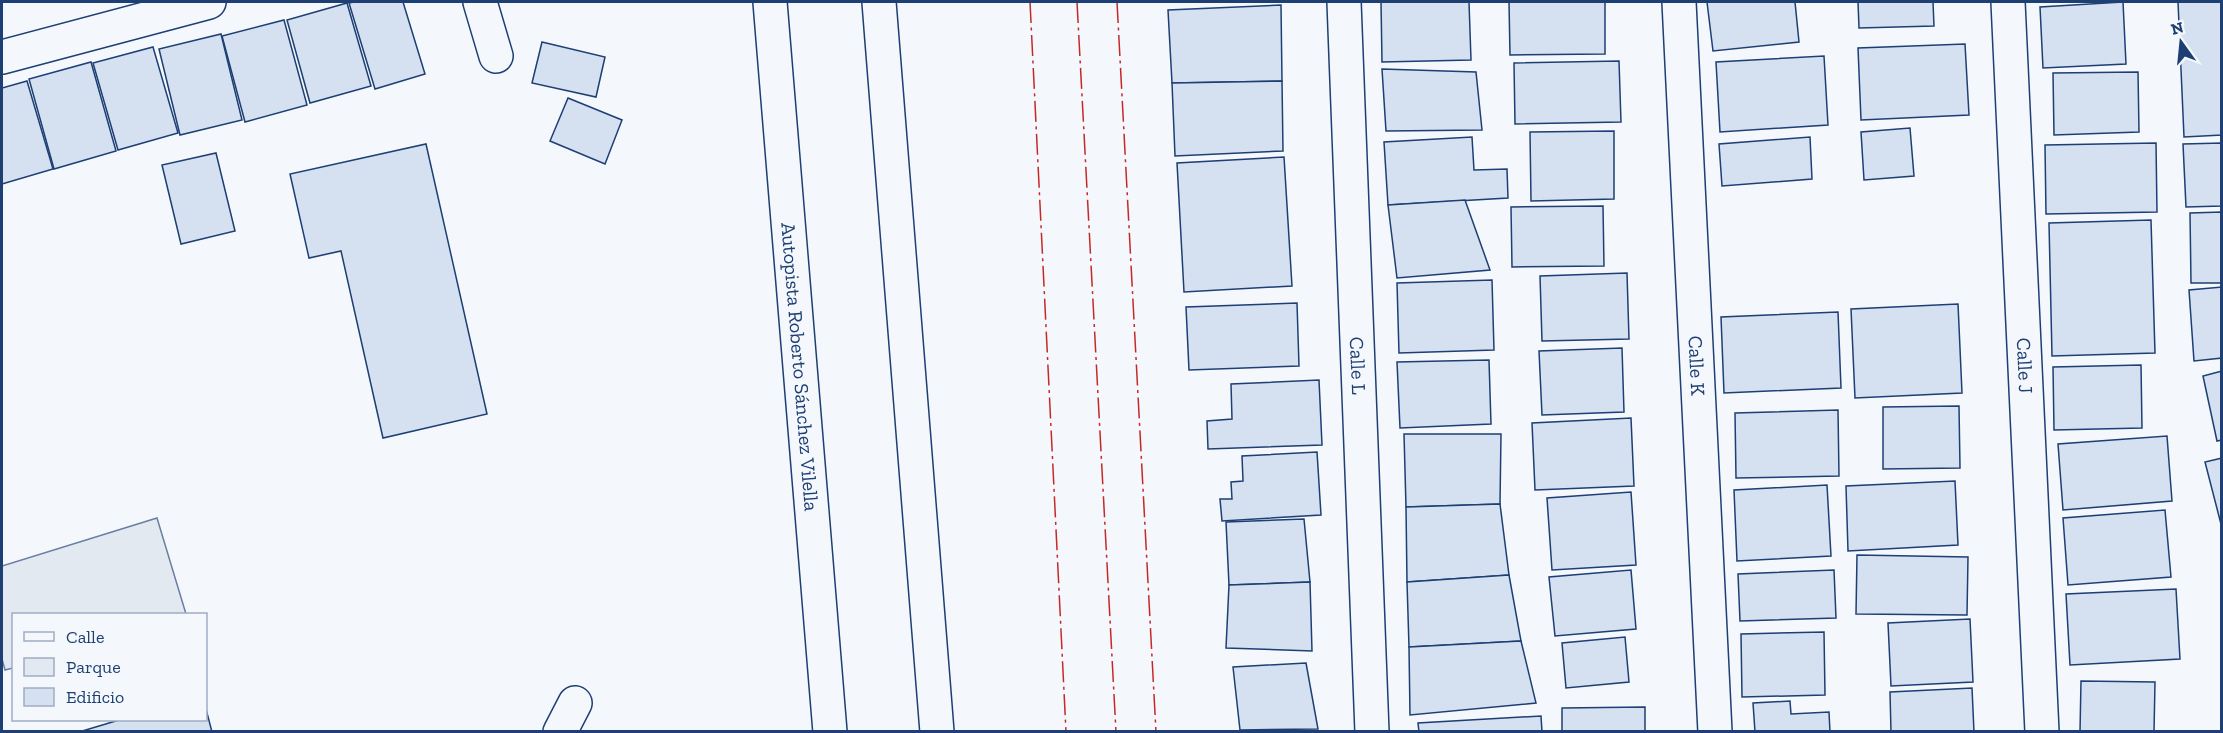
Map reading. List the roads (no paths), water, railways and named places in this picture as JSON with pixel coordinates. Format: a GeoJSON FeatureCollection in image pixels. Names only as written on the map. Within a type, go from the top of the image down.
{"type":"FeatureCollection","features":[{"type":"Feature","properties":{"kind":"main road"},"geometry":{"type":"LineString","coordinates":[[2,57],[139,11],[209,2]]}},
{"type":"Feature","properties":{"kind":"main road"},"geometry":{"type":"LineString","coordinates":[[480,2],[496,56]]}},
{"type":"Feature","properties":{"kind":"main road","name":"Autopista Roberto Sánchez Vilella"},"geometry":{"type":"LineString","coordinates":[[770,2],[830,732]]}},
{"type":"Feature","properties":{"kind":"main road"},"geometry":{"type":"LineString","coordinates":[[879,2],[938,732]]}},
{"type":"Feature","properties":{"kind":"main road","name":"Calle L"},"geometry":{"type":"LineString","coordinates":[[1344,2],[1372,732]]}},
{"type":"Feature","properties":{"kind":"main road","name":"Calle K"},"geometry":{"type":"LineString","coordinates":[[1679,2],[1715,732]]}},
{"type":"Feature","properties":{"kind":"main road","name":"Calle J"},"geometry":{"type":"LineString","coordinates":[[2008,2],[2042,732]]}},
{"type":"Feature","properties":{"kind":"main road"},"geometry":{"type":"LineString","coordinates":[[560,732],[575,703]]}}]}
